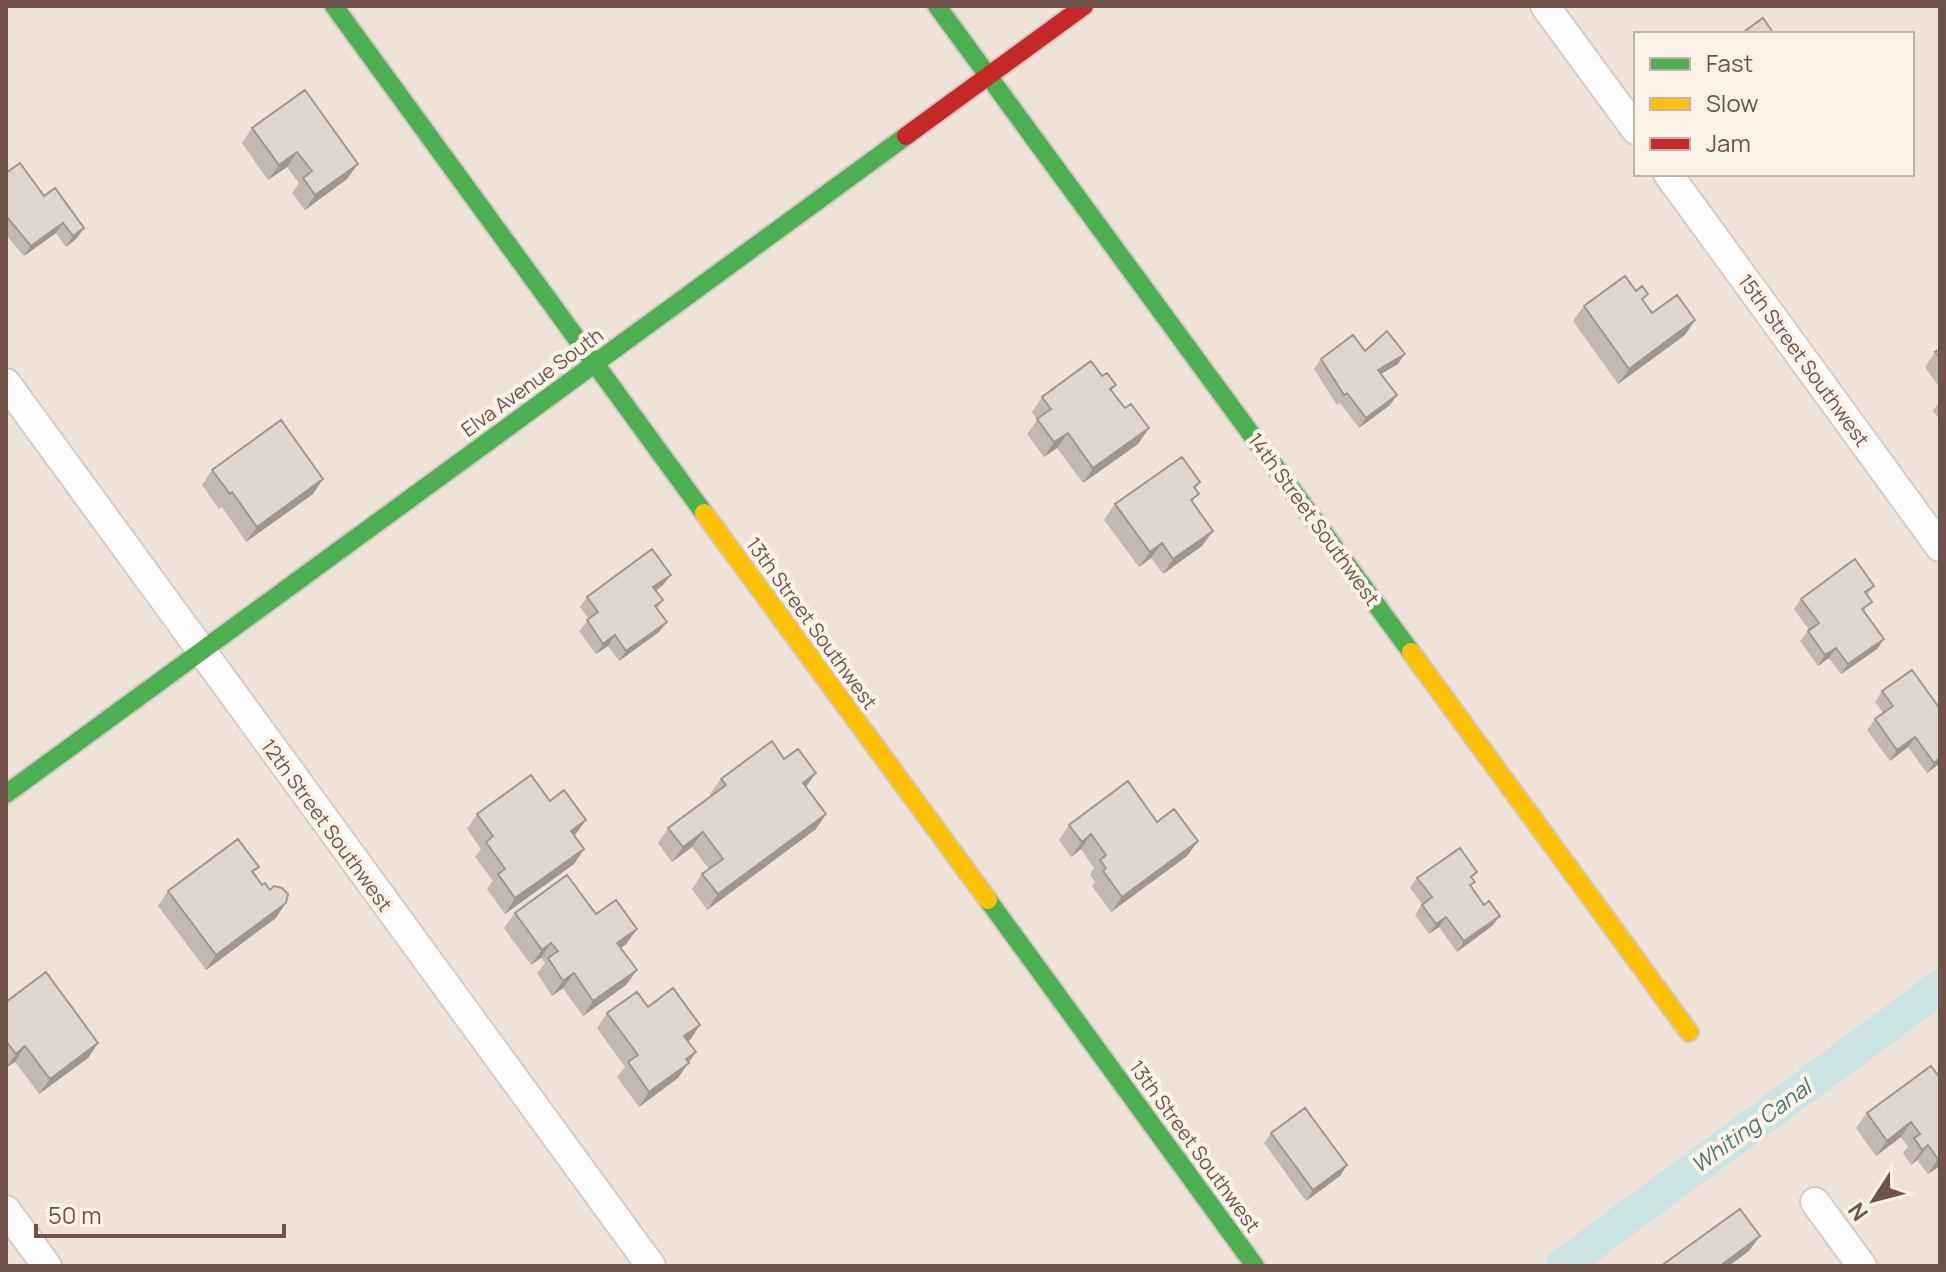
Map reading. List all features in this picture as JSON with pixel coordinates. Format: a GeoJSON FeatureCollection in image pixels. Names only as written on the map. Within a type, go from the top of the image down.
{"type":"FeatureCollection","features":[{"type":"Feature","properties":{"kind":"street","name":"13th Street Southwest"},"geometry":{"type":"LineString","coordinates":[[334,6],[1255,1266]]}},
{"type":"Feature","properties":{"kind":"street","name":"14th Street Southwest"},"geometry":{"type":"LineString","coordinates":[[937,6],[1689,1032]]}},
{"type":"Feature","properties":{"kind":"street","name":"Elva Avenue South"},"geometry":{"type":"LineString","coordinates":[[6,794],[1084,6]]}},
{"type":"Feature","properties":{"kind":"street"},"geometry":{"type":"LineString","coordinates":[[1545,6],[1634,127]]}},
{"type":"Feature","properties":{"kind":"street","name":"15th Street Southwest"},"geometry":{"type":"LineString","coordinates":[[1669,176],[1940,547]]}},
{"type":"Feature","properties":{"kind":"street","name":"12th Street Southwest"},"geometry":{"type":"LineString","coordinates":[[6,383],[651,1266]]}},
{"type":"Feature","properties":{"kind":"street"},"geometry":{"type":"LineString","coordinates":[[1815,1202],[1862,1266]]}},
{"type":"Feature","properties":{"kind":"street"},"geometry":{"type":"LineString","coordinates":[[6,1210],[47,1266]]}},
{"type":"Feature","properties":{"kind":"shaded area"},"geometry":{"type":"Polygon","coordinates":[[[6,6],[1940,6],[1940,1266],[6,1266],[6,6]]]}},
{"type":"Feature","properties":{"kind":"building"},"geometry":{"type":"Polygon","coordinates":[[[1763,18],[1773,32],[1744,32],[1763,18]]]}},
{"type":"Feature","properties":{"kind":"building"},"geometry":{"type":"Polygon","coordinates":[[[305,90],[358,164],[315,195],[303,178],[312,171],[297,152],[279,165],[252,128],[305,90]]]}},
{"type":"Feature","properties":{"kind":"building"},"geometry":{"type":"Polygon","coordinates":[[[20,163],[44,196],[55,188],[84,228],[73,236],[63,223],[31,246],[6,216],[6,173],[20,163]]]}},
{"type":"Feature","properties":{"kind":"building"},"geometry":{"type":"Polygon","coordinates":[[[1625,276],[1636,291],[1642,286],[1648,294],[1642,299],[1652,313],[1677,295],[1695,320],[1629,369],[1584,306],[1625,276]]]}},
{"type":"Feature","properties":{"kind":"building"},"geometry":{"type":"Polygon","coordinates":[[[1387,331],[1405,354],[1378,370],[1397,395],[1366,418],[1347,393],[1344,395],[1321,359],[1353,335],[1365,351],[1387,331]]]}},
{"type":"Feature","properties":{"kind":"building"},"geometry":{"type":"Polygon","coordinates":[[[1091,361],[1102,376],[1107,373],[1116,385],[1110,389],[1125,408],[1131,404],[1149,428],[1093,468],[1068,433],[1054,442],[1037,419],[1051,409],[1042,397],[1091,361]]]}},
{"type":"Feature","properties":{"kind":"building"},"geometry":{"type":"Polygon","coordinates":[[[281,420],[323,479],[257,527],[212,470],[281,420]]]}},
{"type":"Feature","properties":{"kind":"building"},"geometry":{"type":"Polygon","coordinates":[[[1182,457],[1200,482],[1194,487],[1199,494],[1191,500],[1213,531],[1173,559],[1162,543],[1150,552],[1115,504],[1182,457]]]}},
{"type":"Feature","properties":{"kind":"building"},"geometry":{"type":"Polygon","coordinates":[[[652,549],[671,575],[653,587],[663,600],[655,606],[667,622],[626,651],[615,635],[603,644],[587,620],[598,612],[587,597],[652,549]]]}},
{"type":"Feature","properties":{"kind":"building"},"geometry":{"type":"Polygon","coordinates":[[[1855,559],[1874,586],[1865,592],[1872,602],[1862,609],[1884,639],[1848,664],[1836,648],[1825,655],[1808,631],[1819,623],[1801,599],[1855,559]]]}},
{"type":"Feature","properties":{"kind":"building"},"geometry":{"type":"Polygon","coordinates":[[[1912,670],[1940,709],[1940,758],[1934,763],[1915,737],[1897,750],[1875,719],[1893,706],[1882,691],[1912,670]]]}},
{"type":"Feature","properties":{"kind":"building"},"geometry":{"type":"Polygon","coordinates":[[[772,741],[784,759],[798,749],[816,773],[803,783],[826,814],[718,894],[702,874],[723,859],[703,832],[683,847],[668,828],[726,785],[721,779],[772,741]]]}},
{"type":"Feature","properties":{"kind":"building"},"geometry":{"type":"Polygon","coordinates":[[[531,775],[550,801],[564,790],[586,820],[571,831],[584,849],[515,898],[498,874],[505,869],[486,842],[493,836],[477,814],[531,775]]]}},
{"type":"Feature","properties":{"kind":"building"},"geometry":{"type":"Polygon","coordinates":[[[1128,781],[1157,822],[1174,809],[1198,841],[1122,897],[1103,871],[1106,868],[1100,860],[1106,855],[1091,834],[1082,842],[1069,825],[1128,781]]]}},
{"type":"Feature","properties":{"kind":"building"},"geometry":{"type":"Polygon","coordinates":[[[238,839],[259,867],[252,871],[262,885],[265,883],[270,890],[274,886],[282,888],[288,894],[286,903],[216,955],[168,891],[238,839]]]}},
{"type":"Feature","properties":{"kind":"building"},"geometry":{"type":"Polygon","coordinates":[[[1460,848],[1477,872],[1471,877],[1475,882],[1470,885],[1484,905],[1489,901],[1500,916],[1464,941],[1446,917],[1436,924],[1422,905],[1432,897],[1417,878],[1460,848]]]}},
{"type":"Feature","properties":{"kind":"building"},"geometry":{"type":"Polygon","coordinates":[[[567,875],[596,914],[616,900],[637,929],[617,943],[637,970],[593,1001],[574,973],[563,981],[548,958],[558,951],[551,943],[542,950],[515,913],[567,875]]]}},
{"type":"Feature","properties":{"kind":"building"},"geometry":{"type":"Polygon","coordinates":[[[46,972],[98,1043],[50,1079],[25,1046],[16,1054],[6,1041],[6,1002],[46,972]]]}},
{"type":"Feature","properties":{"kind":"building"},"geometry":{"type":"Polygon","coordinates":[[[673,988],[700,1025],[684,1036],[696,1052],[686,1059],[689,1063],[649,1092],[628,1062],[638,1055],[607,1013],[637,992],[648,1007],[673,988]]]}},
{"type":"Feature","properties":{"kind":"building"},"geometry":{"type":"Polygon","coordinates":[[[1931,1066],[1940,1078],[1938,1159],[1928,1145],[1922,1150],[1914,1138],[1920,1134],[1911,1122],[1887,1141],[1867,1113],[1931,1066]]]}},
{"type":"Feature","properties":{"kind":"building"},"geometry":{"type":"Polygon","coordinates":[[[1305,1108],[1347,1165],[1313,1190],[1271,1133],[1305,1108]]]}},
{"type":"Feature","properties":{"kind":"building"},"geometry":{"type":"Polygon","coordinates":[[[1740,1209],[1760,1236],[1720,1266],[1661,1266],[1740,1209]]]}},
{"type":"Feature","properties":{"kind":"waterway","name":"Whiting Canal"},"geometry":{"type":"LineString","coordinates":[[1562,1266],[1940,987]]}},
{"type":"Feature","properties":{"kind":"traffic: fast"},"geometry":{"type":"LineString","coordinates":[[334,6],[704,513]]}},
{"type":"Feature","properties":{"kind":"traffic: fast"},"geometry":{"type":"LineString","coordinates":[[937,6],[1411,652]]}},
{"type":"Feature","properties":{"kind":"traffic: fast"},"geometry":{"type":"LineString","coordinates":[[6,794],[906,136]]}},
{"type":"Feature","properties":{"kind":"traffic: fast"},"geometry":{"type":"LineString","coordinates":[[988,900],[1255,1266]]}},
{"type":"Feature","properties":{"kind":"traffic: slow"},"geometry":{"type":"LineString","coordinates":[[704,513],[988,900]]}},
{"type":"Feature","properties":{"kind":"traffic: slow"},"geometry":{"type":"LineString","coordinates":[[1411,652],[1689,1032]]}},
{"type":"Feature","properties":{"kind":"traffic: jam"},"geometry":{"type":"LineString","coordinates":[[906,136],[1084,6]]}}]}
